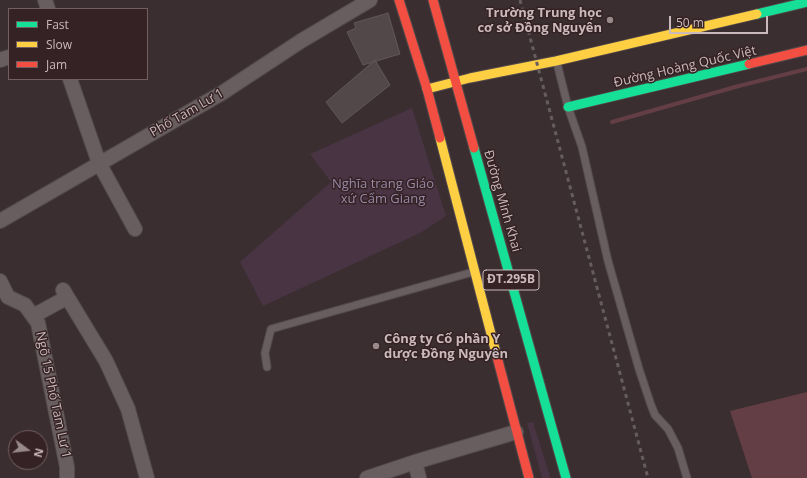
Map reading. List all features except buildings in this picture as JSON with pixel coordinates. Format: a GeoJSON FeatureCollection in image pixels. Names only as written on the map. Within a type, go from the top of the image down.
{"type":"FeatureCollection","features":[{"type":"Feature","properties":{"kind":"main road","name":"ĐT.295B"},"geometry":{"type":"LineString","coordinates":[[399,0],[427,89],[529,478]]}},
{"type":"Feature","properties":{"kind":"main road","name":"Đường Minh Khai"},"geometry":{"type":"LineString","coordinates":[[433,0],[566,478]]}},
{"type":"Feature","properties":{"kind":"main road"},"geometry":{"type":"LineString","coordinates":[[427,89],[556,61],[807,2]]}},
{"type":"Feature","properties":{"kind":"main road","name":"Đường Hoàng Quốc Việt"},"geometry":{"type":"LineString","coordinates":[[568,107],[807,50]]}},
{"type":"Feature","properties":{"kind":"street","name":"Phố Tam Lư 1"},"geometry":{"type":"LineString","coordinates":[[0,221],[222,93],[301,41],[370,0]]}},
{"type":"Feature","properties":{"kind":"street"},"geometry":{"type":"LineString","coordinates":[[70,80],[99,163],[135,229]]}},
{"type":"Feature","properties":{"kind":"street","name":"Ngõ 15 Phố Tam Lư 1"},"geometry":{"type":"LineString","coordinates":[[0,281],[4,299],[25,305],[38,323],[67,467],[67,478]]}},
{"type":"Feature","properties":{"kind":"street"},"geometry":{"type":"LineString","coordinates":[[33,316],[64,294],[109,368],[128,410],[147,478]]}},
{"type":"Feature","properties":{"kind":"street"},"geometry":{"type":"LineString","coordinates":[[367,478],[516,432]]}},
{"type":"Feature","properties":{"kind":"street"},"geometry":{"type":"LineString","coordinates":[[415,462],[420,478]]}},
{"type":"Feature","properties":{"kind":"lane"},"geometry":{"type":"LineString","coordinates":[[556,61],[568,107],[582,147],[608,260],[639,369],[655,415],[668,430],[678,448],[687,478]]}},
{"type":"Feature","properties":{"kind":"lane"},"geometry":{"type":"LineString","coordinates":[[267,366],[265,353],[271,329],[475,271]]}},
{"type":"Feature","properties":{"kind":"green space","name":"Nghĩa trang Giáo xứ Cẩm Giang"},"geometry":{"type":"Polygon","coordinates":[[[412,108],[446,216],[420,233],[263,306],[240,262],[331,182],[310,154],[412,108]]]}},
{"type":"Feature","properties":{"kind":"green space"},"geometry":{"type":"Polygon","coordinates":[[[533,422],[550,478],[542,478],[527,423],[533,422]]]}},
{"type":"Feature","properties":{"kind":"shaded area"},"geometry":{"type":"Polygon","coordinates":[[[807,392],[807,478],[752,478],[730,411],[807,392]]]}},
{"type":"Feature","properties":{"kind":"waterway"},"geometry":{"type":"LineString","coordinates":[[612,122],[735,87],[807,69]]}},
{"type":"Feature","properties":{"kind":"railway"},"geometry":{"type":"LineString","coordinates":[[520,0],[648,478]]}},
{"type":"Feature","properties":{"kind":"traffic: fast"},"geometry":{"type":"LineString","coordinates":[[757,14],[807,2]]}},
{"type":"Feature","properties":{"kind":"traffic: fast"},"geometry":{"type":"LineString","coordinates":[[568,107],[749,64]]}},
{"type":"Feature","properties":{"kind":"traffic: fast"},"geometry":{"type":"LineString","coordinates":[[474,148],[566,478]]}},
{"type":"Feature","properties":{"kind":"traffic: slow"},"geometry":{"type":"LineString","coordinates":[[427,89],[470,78],[556,61],[757,14]]}},
{"type":"Feature","properties":{"kind":"traffic: slow"},"geometry":{"type":"LineString","coordinates":[[440,138],[496,353]]}},
{"type":"Feature","properties":{"kind":"traffic: jam"},"geometry":{"type":"LineString","coordinates":[[399,0],[427,89],[440,138]]}},
{"type":"Feature","properties":{"kind":"traffic: jam"},"geometry":{"type":"LineString","coordinates":[[433,0],[474,148]]}},
{"type":"Feature","properties":{"kind":"traffic: jam"},"geometry":{"type":"LineString","coordinates":[[749,64],[807,50]]}},
{"type":"Feature","properties":{"kind":"traffic: jam"},"geometry":{"type":"LineString","coordinates":[[496,353],[529,478]]}},
{"type":"Feature","properties":{"kind":"place","name":"Trường Trung học cơ sở Đồng Nguyên"},"geometry":{"type":"Point","coordinates":[610,20]}},
{"type":"Feature","properties":{"kind":"place","name":"Công ty Cổ phần Y dược Đồng Nguyên"},"geometry":{"type":"Point","coordinates":[376,346]}}]}
